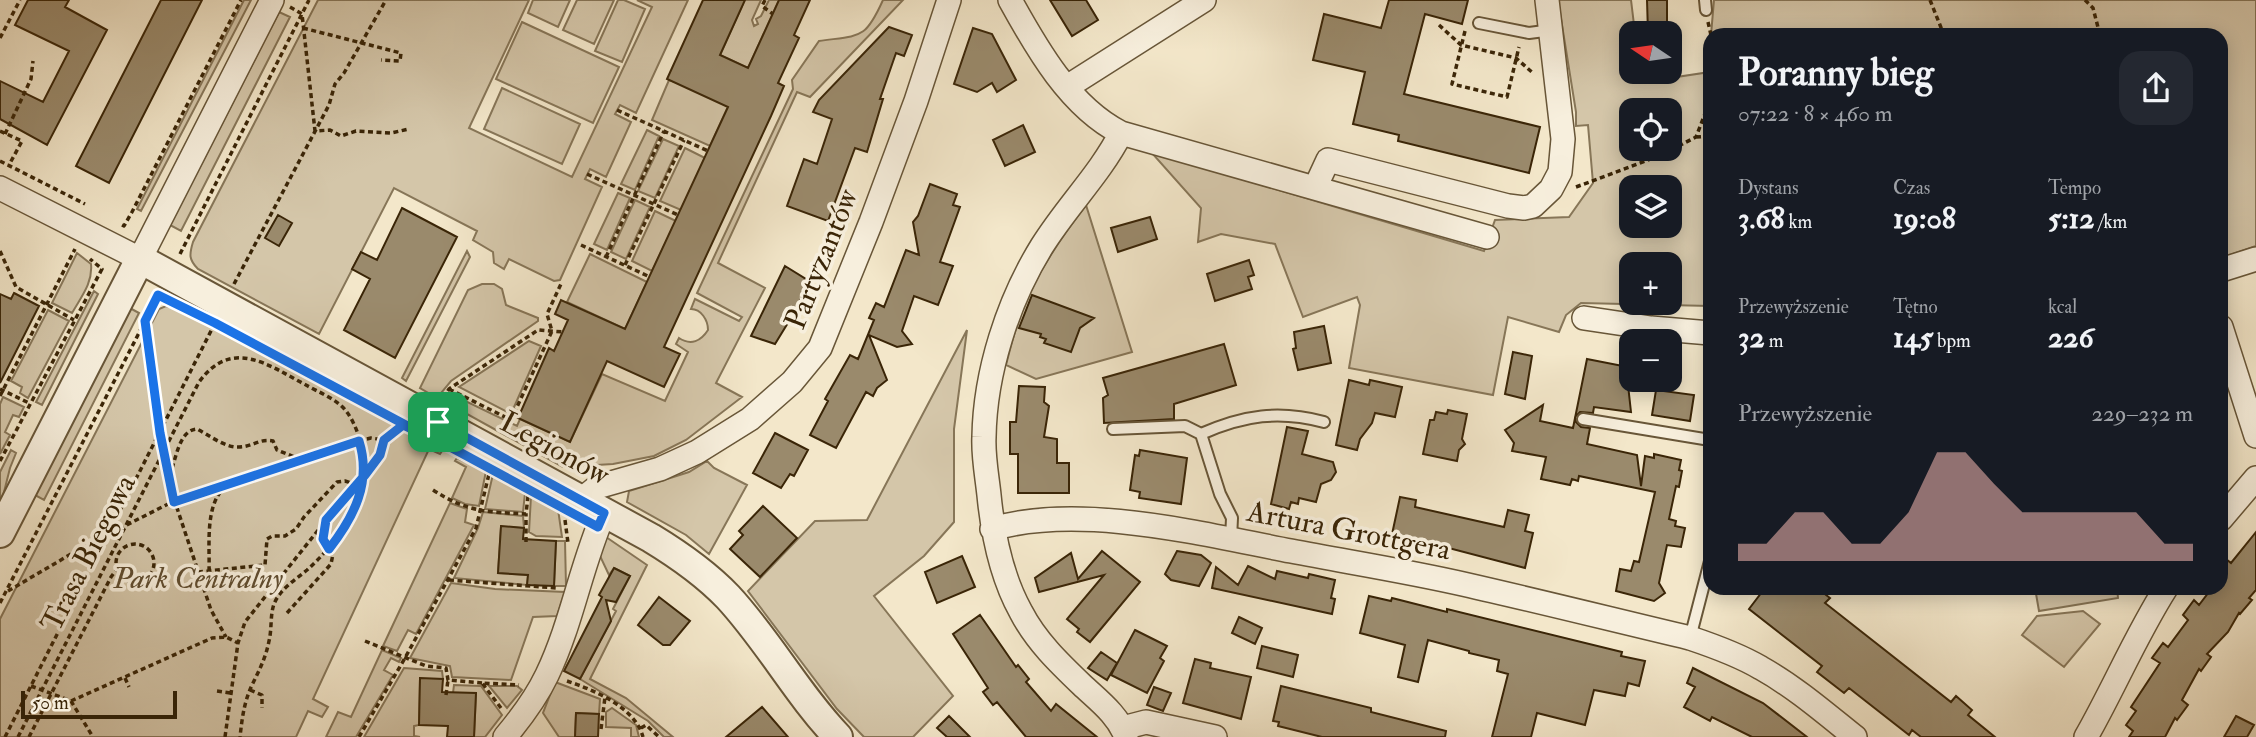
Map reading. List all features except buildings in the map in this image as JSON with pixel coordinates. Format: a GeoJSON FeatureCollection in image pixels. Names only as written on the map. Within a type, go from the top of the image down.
{"type":"FeatureCollection","features":[{"type":"Feature","properties":{"kind":"street"},"geometry":{"type":"LineString","coordinates":[[0,533],[272,0]]}},
{"type":"Feature","properties":{"kind":"street","name":"Partyzantów"},"geometry":{"type":"LineString","coordinates":[[583,510],[597,488],[660,469],[697,452],[750,419],[792,383],[820,348],[872,222],[949,0]]}},
{"type":"Feature","properties":{"kind":"street"},"geometry":{"type":"LineString","coordinates":[[1010,0],[1030,36],[1067,87],[1087,110],[1121,133],[1487,237]]}},
{"type":"Feature","properties":{"kind":"street"},"geometry":{"type":"LineString","coordinates":[[1067,87],[1204,0]]}},
{"type":"Feature","properties":{"kind":"street"},"geometry":{"type":"LineString","coordinates":[[1315,188],[1328,160],[1516,207],[1533,206],[1551,189],[1560,172],[1563,139],[1548,0]]}},
{"type":"Feature","properties":{"kind":"street"},"geometry":{"type":"LineString","coordinates":[[1121,133],[1107,159],[1043,244],[1023,279],[1006,325],[991,381],[984,439],[992,529],[1003,574],[1034,635],[1111,712],[1125,732],[1146,722],[1215,737]]}},
{"type":"Feature","properties":{"kind":"street","name":"Legionów"},"geometry":{"type":"LineString","coordinates":[[0,188],[140,259],[438,422],[583,510],[676,554],[698,569],[725,594],[838,737]]}},
{"type":"Feature","properties":{"kind":"street"},"geometry":{"type":"LineString","coordinates":[[2228,268],[2256,259]]}},
{"type":"Feature","properties":{"kind":"street"},"geometry":{"type":"LineString","coordinates":[[1584,318],[1703,332]]}},
{"type":"Feature","properties":{"kind":"street"},"geometry":{"type":"LineString","coordinates":[[2228,349],[2256,436]]}},
{"type":"Feature","properties":{"kind":"street"},"geometry":{"type":"LineString","coordinates":[[2228,511],[2256,478]]}},
{"type":"Feature","properties":{"kind":"street"},"geometry":{"type":"LineString","coordinates":[[506,726],[527,710],[547,674],[573,609],[596,533],[583,510]]}},
{"type":"Feature","properties":{"kind":"street","name":"Artura Grottgera"},"geometry":{"type":"LineString","coordinates":[[992,529],[1007,524],[1078,517],[1231,540],[1460,584],[1690,638],[1726,650],[1761,668],[1796,691],[1855,737]]}},
{"type":"Feature","properties":{"kind":"street"},"geometry":{"type":"LineString","coordinates":[[2086,737],[2161,595]]}},
{"type":"Feature","properties":{"kind":"lane"},"geometry":{"type":"LineString","coordinates":[[1479,23],[1528,33],[1552,30]]}},
{"type":"Feature","properties":{"kind":"lane"},"geometry":{"type":"LineString","coordinates":[[1201,434],[1264,415],[1303,416],[1324,422]]}},
{"type":"Feature","properties":{"kind":"lane"},"geometry":{"type":"LineString","coordinates":[[1583,419],[1703,439]]}},
{"type":"Feature","properties":{"kind":"lane"},"geometry":{"type":"LineString","coordinates":[[1113,429],[1185,426],[1201,434],[1220,494],[1232,518],[1231,540]]}},
{"type":"Feature","properties":{"kind":"lane"},"geometry":{"type":"LineString","coordinates":[[1690,638],[1703,588]]}},
{"type":"Feature","properties":{"kind":"path"},"geometry":{"type":"LineString","coordinates":[[0,38],[20,0]]}},
{"type":"Feature","properties":{"kind":"path"},"geometry":{"type":"LineString","coordinates":[[112,219],[124,226],[241,0]]}},
{"type":"Feature","properties":{"kind":"path"},"geometry":{"type":"LineString","coordinates":[[177,260],[309,0]]}},
{"type":"Feature","properties":{"kind":"path"},"geometry":{"type":"LineString","coordinates":[[231,290],[329,105],[335,84],[386,0]]}},
{"type":"Feature","properties":{"kind":"path"},"geometry":{"type":"LineString","coordinates":[[765,0],[762,6],[773,14]]}},
{"type":"Feature","properties":{"kind":"path"},"geometry":{"type":"LineString","coordinates":[[1930,0],[1941,28]]}},
{"type":"Feature","properties":{"kind":"path"},"geometry":{"type":"LineString","coordinates":[[2085,0],[2093,8],[2098,28]]}},
{"type":"Feature","properties":{"kind":"path"},"geometry":{"type":"LineString","coordinates":[[302,14],[315,131]]}},
{"type":"Feature","properties":{"kind":"path"},"geometry":{"type":"LineString","coordinates":[[1439,25],[1461,45],[1516,58],[1507,97],[1452,84],[1461,45],[1464,31],[1479,23]]}},
{"type":"Feature","properties":{"kind":"path"},"geometry":{"type":"LineString","coordinates":[[303,28],[401,53],[400,61],[381,60]]}},
{"type":"Feature","properties":{"kind":"path"},"geometry":{"type":"LineString","coordinates":[[9,165],[22,141],[2,132],[30,79],[33,61]]}},
{"type":"Feature","properties":{"kind":"path"},"geometry":{"type":"LineString","coordinates":[[617,110],[708,151]]}},
{"type":"Feature","properties":{"kind":"path"},"geometry":{"type":"LineString","coordinates":[[1696,137],[1703,119]]}},
{"type":"Feature","properties":{"kind":"path"},"geometry":{"type":"LineString","coordinates":[[315,131],[330,130],[341,136],[356,131],[391,133],[409,129]]}},
{"type":"Feature","properties":{"kind":"path"},"geometry":{"type":"LineString","coordinates":[[606,257],[664,131]]}},
{"type":"Feature","properties":{"kind":"path"},"geometry":{"type":"LineString","coordinates":[[1551,189],[1560,194],[1659,156],[1696,137],[1703,136]]}},
{"type":"Feature","properties":{"kind":"path"},"geometry":{"type":"LineString","coordinates":[[625,265],[684,140]]}},
{"type":"Feature","properties":{"kind":"path"},"geometry":{"type":"LineString","coordinates":[[0,161],[88,206]]}},
{"type":"Feature","properties":{"kind":"path"},"geometry":{"type":"LineString","coordinates":[[587,174],[678,215]]}},
{"type":"Feature","properties":{"kind":"path"},"geometry":{"type":"LineString","coordinates":[[581,245],[650,277]]}},
{"type":"Feature","properties":{"kind":"path"},"geometry":{"type":"LineString","coordinates":[[0,461],[102,269],[74,248],[1,392],[29,403]]}},
{"type":"Feature","properties":{"kind":"path"},"geometry":{"type":"LineString","coordinates":[[0,251],[16,287],[75,320]]}},
{"type":"Feature","properties":{"kind":"path"},"geometry":{"type":"LineString","coordinates":[[449,389],[511,421],[552,331],[547,314],[561,284]]}},
{"type":"Feature","properties":{"kind":"path"},"geometry":{"type":"LineString","coordinates":[[0,603],[158,295],[169,301]]}},
{"type":"Feature","properties":{"kind":"path"},"geometry":{"type":"LineString","coordinates":[[145,321],[160,433],[174,502],[211,610],[226,637],[237,643]]}},
{"type":"Feature","properties":{"kind":"path"},"geometry":{"type":"LineString","coordinates":[[5,737],[215,323]]}},
{"type":"Feature","properties":{"kind":"path"},"geometry":{"type":"LineString","coordinates":[[438,422],[445,409],[442,400],[449,389],[538,330],[563,332]]}},
{"type":"Feature","properties":{"kind":"path","name":"Trasa Biegowa"},"geometry":{"type":"LineString","coordinates":[[18,737],[205,373],[234,357],[248,357],[261,361],[332,400],[346,410],[364,455],[365,475]]}},
{"type":"Feature","properties":{"kind":"path"},"geometry":{"type":"LineString","coordinates":[[225,737],[237,643],[245,622],[365,475],[380,455],[384,440],[403,425]]}},
{"type":"Feature","properties":{"kind":"path"},"geometry":{"type":"LineString","coordinates":[[169,478],[177,451],[188,431],[192,429],[230,446],[242,447],[265,439],[273,441],[277,450],[302,461]]}},
{"type":"Feature","properties":{"kind":"path"},"geometry":{"type":"LineString","coordinates":[[6,592],[83,547],[174,502],[359,441],[371,438],[384,440]]}},
{"type":"Feature","properties":{"kind":"path"},"geometry":{"type":"LineString","coordinates":[[359,737],[476,528],[490,469],[499,474]]}},
{"type":"Feature","properties":{"kind":"path"},"geometry":{"type":"LineString","coordinates":[[240,737],[250,691],[270,641],[274,605],[282,591],[329,549],[346,525],[365,475]]}},
{"type":"Feature","properties":{"kind":"path"},"geometry":{"type":"LineString","coordinates":[[198,572],[265,565],[267,539],[272,536],[285,536],[296,528],[337,482],[345,481],[357,485]]}},
{"type":"Feature","properties":{"kind":"path"},"geometry":{"type":"LineString","coordinates":[[209,571],[212,507],[221,490],[228,485]]}},
{"type":"Feature","properties":{"kind":"path"},"geometry":{"type":"LineString","coordinates":[[526,542],[528,489]]}},
{"type":"Feature","properties":{"kind":"path"},"geometry":{"type":"LineString","coordinates":[[433,491],[463,507],[526,514]]}},
{"type":"Feature","properties":{"kind":"path"},"geometry":{"type":"LineString","coordinates":[[569,552],[583,510]]}},
{"type":"Feature","properties":{"kind":"path"},"geometry":{"type":"LineString","coordinates":[[287,613],[331,564],[333,554],[323,539],[326,520]]}},
{"type":"Feature","properties":{"kind":"path"},"geometry":{"type":"LineString","coordinates":[[29,737],[117,569],[117,556],[125,547],[138,545],[144,547],[152,556],[153,568],[141,581],[124,579],[117,569]]}},
{"type":"Feature","properties":{"kind":"path"},"geometry":{"type":"LineString","coordinates":[[448,580],[558,588]]}},
{"type":"Feature","properties":{"kind":"path"},"geometry":{"type":"LineString","coordinates":[[71,701],[212,638],[226,637]]}},
{"type":"Feature","properties":{"kind":"path"},"geometry":{"type":"LineString","coordinates":[[365,641],[426,666],[446,668],[446,695]]}},
{"type":"Feature","properties":{"kind":"path"},"geometry":{"type":"LineString","coordinates":[[125,678],[129,687]]}},
{"type":"Feature","properties":{"kind":"path"},"geometry":{"type":"LineString","coordinates":[[448,680],[530,685]]}},
{"type":"Feature","properties":{"kind":"path"},"geometry":{"type":"LineString","coordinates":[[482,683],[506,726]]}},
{"type":"Feature","properties":{"kind":"path"},"geometry":{"type":"LineString","coordinates":[[31,686],[71,701],[93,737]]}},
{"type":"Feature","properties":{"kind":"path"},"geometry":{"type":"LineString","coordinates":[[586,687],[622,708],[641,728],[643,737]]}},
{"type":"Feature","properties":{"kind":"path"},"geometry":{"type":"LineString","coordinates":[[217,691],[230,693]]}},
{"type":"Feature","properties":{"kind":"path"},"geometry":{"type":"LineString","coordinates":[[250,691],[262,695],[262,708]]}},
{"type":"Feature","properties":{"kind":"path"},"geometry":{"type":"LineString","coordinates":[[601,729],[605,697]]}},
{"type":"Feature","properties":{"kind":"path"},"geometry":{"type":"LineString","coordinates":[[641,728],[646,724],[659,737]]}},
{"type":"Feature","properties":{"kind":"green space"},"geometry":{"type":"Polygon","coordinates":[[[244,0],[251,0],[141,211],[137,209],[244,0]]]}},
{"type":"Feature","properties":{"kind":"green space"},"geometry":{"type":"Polygon","coordinates":[[[318,0],[529,0],[469,128],[572,177],[652,7],[637,0],[688,0],[636,113],[620,105],[615,114],[631,122],[606,177],[590,169],[585,179],[602,187],[560,280],[554,281],[509,259],[504,269],[494,263],[493,252],[473,240],[477,231],[394,188],[319,334],[195,266],[191,260],[193,242],[318,0]]]}},
{"type":"Feature","properties":{"kind":"green space"},"geometry":{"type":"Polygon","coordinates":[[[533,0],[570,0],[558,27],[528,13],[533,0]]]}},
{"type":"Feature","properties":{"kind":"green space"},"geometry":{"type":"Polygon","coordinates":[[[577,0],[614,0],[594,44],[563,30],[577,0]]]}},
{"type":"Feature","properties":{"kind":"green space"},"geometry":{"type":"Polygon","coordinates":[[[618,0],[645,9],[622,62],[595,51],[618,0]]]}},
{"type":"Feature","properties":{"kind":"green space"},"geometry":{"type":"Polygon","coordinates":[[[735,0],[761,0],[752,20],[754,26],[758,24],[756,19],[761,16],[769,0],[779,0],[748,68],[720,55],[743,4],[735,0]]]}},
{"type":"Feature","properties":{"kind":"green space"},"geometry":{"type":"Polygon","coordinates":[[[883,0],[903,0],[810,97],[797,92],[718,263],[765,288],[716,383],[742,397],[686,440],[654,456],[613,464],[563,467],[447,403],[453,395],[517,426],[520,419],[570,442],[602,374],[665,401],[688,352],[676,344],[679,338],[688,342],[695,341],[708,330],[703,316],[691,309],[695,299],[739,321],[742,317],[697,293],[793,89],[792,80],[819,41],[860,33],[871,22],[883,0]]]}},
{"type":"Feature","properties":{"kind":"green space"},"geometry":{"type":"Polygon","coordinates":[[[1558,0],[1631,0],[1634,21],[1619,21],[1619,84],[1682,84],[1682,76],[1703,73],[1703,306],[1682,305],[1682,252],[1619,252],[1619,304],[1581,303],[1566,315],[1559,332],[1508,317],[1493,395],[1349,368],[1360,305],[1357,297],[1303,317],[1275,244],[1221,234],[1198,242],[1201,208],[1151,152],[1484,251],[1495,220],[1569,217],[1593,183],[1588,125],[1576,126],[1558,0]]]}},
{"type":"Feature","properties":{"kind":"green space"},"geometry":{"type":"Polygon","coordinates":[[[1714,0],[2256,0],[2256,246],[2228,256],[2228,28],[1712,28],[1714,0]]]}},
{"type":"Feature","properties":{"kind":"green space"},"geometry":{"type":"Polygon","coordinates":[[[279,12],[290,17],[181,231],[170,225],[279,12]]]}},
{"type":"Feature","properties":{"kind":"green space"},"geometry":{"type":"Polygon","coordinates":[[[522,22],[619,67],[593,123],[496,79],[522,22]]]}},
{"type":"Feature","properties":{"kind":"green space"},"geometry":{"type":"Polygon","coordinates":[[[669,80],[731,100],[710,146],[652,120],[669,80]]]}},
{"type":"Feature","properties":{"kind":"green space"},"geometry":{"type":"Polygon","coordinates":[[[502,88],[580,124],[562,164],[484,129],[502,88]]]}},
{"type":"Feature","properties":{"kind":"green space"},"geometry":{"type":"Polygon","coordinates":[[[647,130],[659,136],[635,190],[621,184],[647,130]]]}},
{"type":"Feature","properties":{"kind":"green space"},"geometry":{"type":"Polygon","coordinates":[[[663,139],[679,146],[655,198],[638,191],[663,139]]]}},
{"type":"Feature","properties":{"kind":"green space"},"geometry":{"type":"Polygon","coordinates":[[[685,148],[705,158],[681,210],[660,201],[685,148]]]}},
{"type":"Feature","properties":{"kind":"green space"},"geometry":{"type":"Polygon","coordinates":[[[618,193],[630,198],[607,250],[594,244],[618,193]]]}},
{"type":"Feature","properties":{"kind":"green space"},"geometry":{"type":"Polygon","coordinates":[[[635,200],[650,207],[626,259],[611,252],[635,200]]]}},
{"type":"Feature","properties":{"kind":"green space"},"geometry":{"type":"Polygon","coordinates":[[[1086,205],[1132,352],[1036,379],[1006,365],[1014,335],[1032,287],[1057,245],[1086,205]]]}},
{"type":"Feature","properties":{"kind":"green space"},"geometry":{"type":"Polygon","coordinates":[[[655,211],[676,221],[652,271],[632,261],[655,211]]]}},
{"type":"Feature","properties":{"kind":"green space"},"geometry":{"type":"Polygon","coordinates":[[[467,251],[470,257],[406,381],[402,378],[467,251]]]}},
{"type":"Feature","properties":{"kind":"green space"},"geometry":{"type":"Polygon","coordinates":[[[77,253],[91,264],[91,271],[86,290],[72,313],[52,303],[77,253]]]}},
{"type":"Feature","properties":{"kind":"green space"},"geometry":{"type":"Polygon","coordinates":[[[590,254],[647,282],[625,329],[567,302],[590,254]]]}},
{"type":"Feature","properties":{"kind":"green space"},"geometry":{"type":"Polygon","coordinates":[[[482,284],[494,284],[502,289],[506,305],[538,318],[538,321],[451,381],[437,398],[420,388],[468,290],[482,284]]]}},
{"type":"Feature","properties":{"kind":"green space"},"geometry":{"type":"Polygon","coordinates":[[[94,291],[98,294],[42,405],[36,402],[94,291]]]}},
{"type":"Feature","properties":{"kind":"green space","name":"Park Centralny"},"geometry":{"type":"Polygon","coordinates":[[[166,306],[267,355],[442,451],[440,454],[429,449],[313,699],[328,707],[322,717],[308,711],[296,737],[0,737],[0,619],[159,309],[166,306]]]}},
{"type":"Feature","properties":{"kind":"green space"},"geometry":{"type":"Polygon","coordinates":[[[128,307],[139,313],[44,500],[33,494],[128,307]]]}},
{"type":"Feature","properties":{"kind":"green space"},"geometry":{"type":"Polygon","coordinates":[[[48,310],[69,321],[28,398],[20,393],[22,387],[11,381],[48,310]]]}},
{"type":"Feature","properties":{"kind":"green space"},"geometry":{"type":"Polygon","coordinates":[[[967,330],[954,429],[954,522],[924,556],[874,596],[953,696],[913,737],[864,737],[837,709],[748,591],[815,521],[867,520],[967,330]]]}},
{"type":"Feature","properties":{"kind":"green space"},"geometry":{"type":"Polygon","coordinates":[[[529,341],[541,346],[511,414],[459,387],[529,341]]]}},
{"type":"Feature","properties":{"kind":"green space"},"geometry":{"type":"Polygon","coordinates":[[[3,397],[24,407],[19,417],[13,415],[5,432],[10,435],[0,454],[0,404],[3,397]]]}},
{"type":"Feature","properties":{"kind":"green space"},"geometry":{"type":"Polygon","coordinates":[[[11,450],[16,453],[0,508],[0,472],[11,450]]]}},
{"type":"Feature","properties":{"kind":"green space"},"geometry":{"type":"Polygon","coordinates":[[[457,458],[486,471],[479,506],[452,498],[466,467],[455,461],[457,458]]]}},
{"type":"Feature","properties":{"kind":"green space"},"geometry":{"type":"Polygon","coordinates":[[[707,461],[714,468],[747,485],[709,554],[686,535],[627,502],[629,491],[689,472],[707,461]]]}},
{"type":"Feature","properties":{"kind":"green space"},"geometry":{"type":"Polygon","coordinates":[[[493,474],[525,493],[523,512],[485,509],[493,474]]]}},
{"type":"Feature","properties":{"kind":"green space"},"geometry":{"type":"Polygon","coordinates":[[[531,496],[558,509],[562,537],[536,536],[529,532],[531,496]]]}},
{"type":"Feature","properties":{"kind":"green space"},"geometry":{"type":"Polygon","coordinates":[[[450,503],[467,509],[465,522],[474,525],[416,634],[408,630],[397,651],[383,646],[450,503]]]}},
{"type":"Feature","properties":{"kind":"green space"},"geometry":{"type":"Polygon","coordinates":[[[483,512],[523,516],[524,528],[501,527],[498,573],[528,575],[527,585],[454,578],[483,512]]]}},
{"type":"Feature","properties":{"kind":"green space"},"geometry":{"type":"Polygon","coordinates":[[[606,537],[647,565],[590,679],[626,698],[673,737],[664,737],[648,721],[580,679],[616,611],[613,609],[630,576],[614,568],[609,575],[600,556],[606,537]]]}},
{"type":"Feature","properties":{"kind":"green space"},"geometry":{"type":"Polygon","coordinates":[[[556,541],[565,541],[566,586],[554,586],[556,541]]]}},
{"type":"Feature","properties":{"kind":"green space"},"geometry":{"type":"Polygon","coordinates":[[[451,583],[495,589],[565,592],[557,616],[533,617],[511,680],[452,677],[450,666],[410,658],[451,583]]]}},
{"type":"Feature","properties":{"kind":"green space"},"geometry":{"type":"Polygon","coordinates":[[[2036,595],[2118,595],[2118,598],[2039,611],[2036,595]]]}},
{"type":"Feature","properties":{"kind":"green space"},"geometry":{"type":"Polygon","coordinates":[[[2083,611],[2100,624],[2064,667],[2022,635],[2037,616],[2083,611]]]}},
{"type":"Feature","properties":{"kind":"green space"},"geometry":{"type":"Polygon","coordinates":[[[382,650],[401,658],[399,662],[391,658],[384,670],[393,675],[356,737],[326,737],[338,712],[351,717],[382,650]]]}},
{"type":"Feature","properties":{"kind":"green space"},"geometry":{"type":"Polygon","coordinates":[[[404,668],[442,671],[443,679],[420,679],[419,725],[414,726],[414,736],[420,737],[364,737],[404,668]]]}},
{"type":"Feature","properties":{"kind":"green space"},"geometry":{"type":"Polygon","coordinates":[[[555,682],[600,699],[599,714],[576,713],[575,737],[559,737],[543,713],[555,682]]]}},
{"type":"Feature","properties":{"kind":"green space"},"geometry":{"type":"Polygon","coordinates":[[[454,685],[481,686],[502,715],[485,737],[474,737],[476,694],[453,693],[454,685]]]}},
{"type":"Feature","properties":{"kind":"green space"},"geometry":{"type":"Polygon","coordinates":[[[489,686],[517,686],[522,690],[507,708],[489,686]]]}},
{"type":"Feature","properties":{"kind":"green space"},"geometry":{"type":"Polygon","coordinates":[[[612,708],[636,725],[639,737],[631,737],[631,728],[606,727],[606,712],[612,708]]]}},
{"type":"Feature","properties":{"kind":"route"},"geometry":{"type":"LineString","coordinates":[[438,422],[430,438],[158,295],[145,321],[160,433],[174,502],[359,441],[364,455],[365,475],[362,489],[346,525],[329,549],[323,539],[326,520],[365,475],[380,455],[384,440],[403,425],[430,438],[452,448],[598,527],[604,513],[438,422]]}}]}
